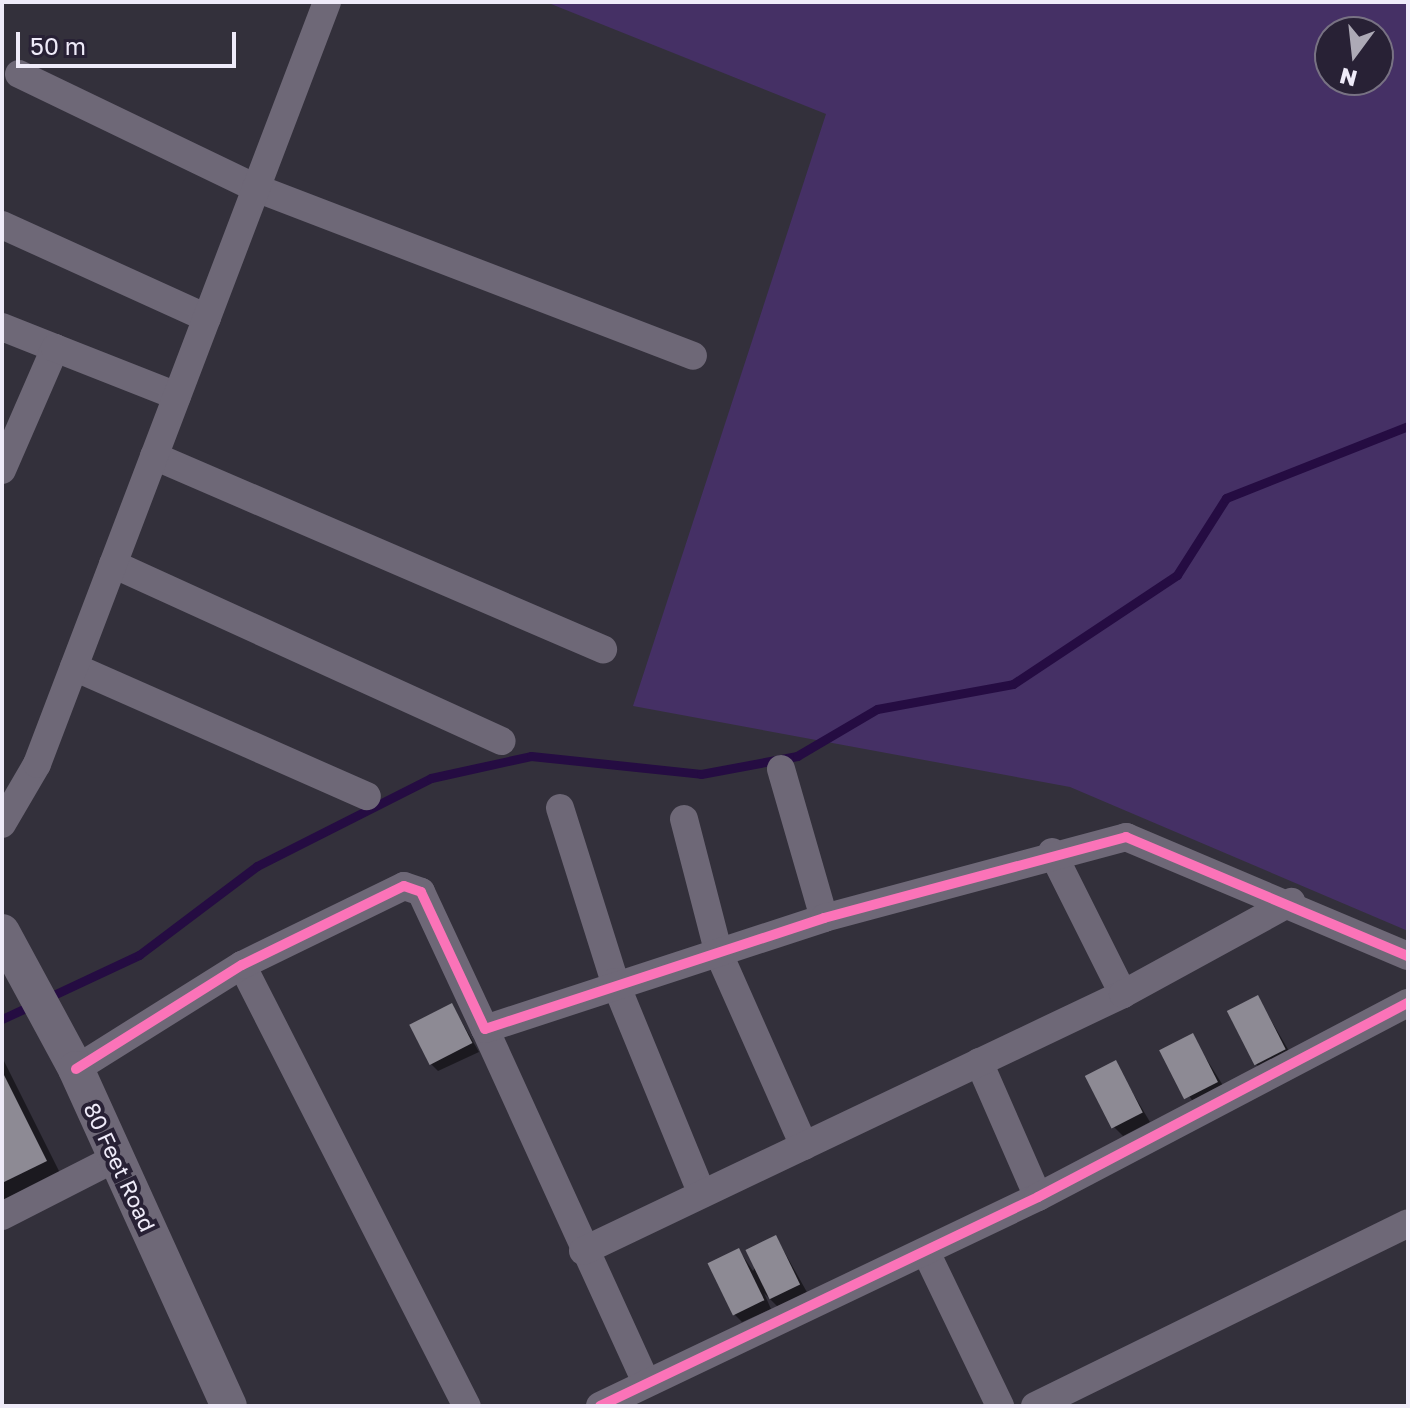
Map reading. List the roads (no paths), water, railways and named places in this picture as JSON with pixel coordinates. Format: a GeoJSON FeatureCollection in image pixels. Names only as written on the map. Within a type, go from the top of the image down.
{"type":"FeatureCollection","features":[{"type":"Feature","properties":{"kind":"street"},"geometry":{"type":"LineString","coordinates":[[2,824],[37,764],[327,2]]}},
{"type":"Feature","properties":{"kind":"street"},"geometry":{"type":"LineString","coordinates":[[19,74],[256,188],[693,356]]}},
{"type":"Feature","properties":{"kind":"street"},"geometry":{"type":"LineString","coordinates":[[2,225],[207,318]]}},
{"type":"Feature","properties":{"kind":"street"},"geometry":{"type":"LineString","coordinates":[[2,327],[177,396]]}},
{"type":"Feature","properties":{"kind":"street"},"geometry":{"type":"LineString","coordinates":[[2,470],[55,348]]}},
{"type":"Feature","properties":{"kind":"street"},"geometry":{"type":"LineString","coordinates":[[154,456],[603,649]]}},
{"type":"Feature","properties":{"kind":"street"},"geometry":{"type":"LineString","coordinates":[[113,564],[502,741]]}},
{"type":"Feature","properties":{"kind":"street"},"geometry":{"type":"LineString","coordinates":[[74,667],[367,796]]}},
{"type":"Feature","properties":{"kind":"street"},"geometry":{"type":"LineString","coordinates":[[781,769],[824,918]]}},
{"type":"Feature","properties":{"kind":"street"},"geometry":{"type":"LineString","coordinates":[[560,808],[615,982],[702,1194]]}},
{"type":"Feature","properties":{"kind":"street"},"geometry":{"type":"LineString","coordinates":[[684,819],[719,954],[804,1146]]}},
{"type":"Feature","properties":{"kind":"street"},"geometry":{"type":"LineString","coordinates":[[485,1029],[615,982],[719,954],[824,918],[1052,852],[1126,837],[1291,902],[1408,956]]}},
{"type":"Feature","properties":{"kind":"street"},"geometry":{"type":"LineString","coordinates":[[1052,852],[1123,994]]}},
{"type":"Feature","properties":{"kind":"street"},"geometry":{"type":"LineString","coordinates":[[76,1069],[242,965],[404,886],[421,892],[583,1251],[646,1382]]}},
{"type":"Feature","properties":{"kind":"street"},"geometry":{"type":"LineString","coordinates":[[583,1251],[1123,994],[1291,902]]}},
{"type":"Feature","properties":{"kind":"street","name":"80 Feet Road"},"geometry":{"type":"LineString","coordinates":[[2,932],[76,1069],[229,1406]]}},
{"type":"Feature","properties":{"kind":"street"},"geometry":{"type":"LineString","coordinates":[[242,965],[467,1406]]}},
{"type":"Feature","properties":{"kind":"street"},"geometry":{"type":"LineString","coordinates":[[600,1406],[1038,1197],[1408,1003]]}},
{"type":"Feature","properties":{"kind":"street"},"geometry":{"type":"LineString","coordinates":[[979,1062],[1038,1197]]}},
{"type":"Feature","properties":{"kind":"street"},"geometry":{"type":"LineString","coordinates":[[2,1216],[116,1158]]}},
{"type":"Feature","properties":{"kind":"street"},"geometry":{"type":"LineString","coordinates":[[1035,1406],[1408,1223]]}},
{"type":"Feature","properties":{"kind":"street"},"geometry":{"type":"LineString","coordinates":[[926,1252],[1000,1406]]}},
{"type":"Feature","properties":{"kind":"waterway"},"geometry":{"type":"LineString","coordinates":[[45,999],[139,955],[257,866],[431,778],[531,756],[701,774],[797,756],[877,709],[1013,684],[1177,575],[1226,498],[1408,426]]}},
{"type":"Feature","properties":{"kind":"waterway"},"geometry":{"type":"LineString","coordinates":[[2,1019],[32,1005]]}}]}
